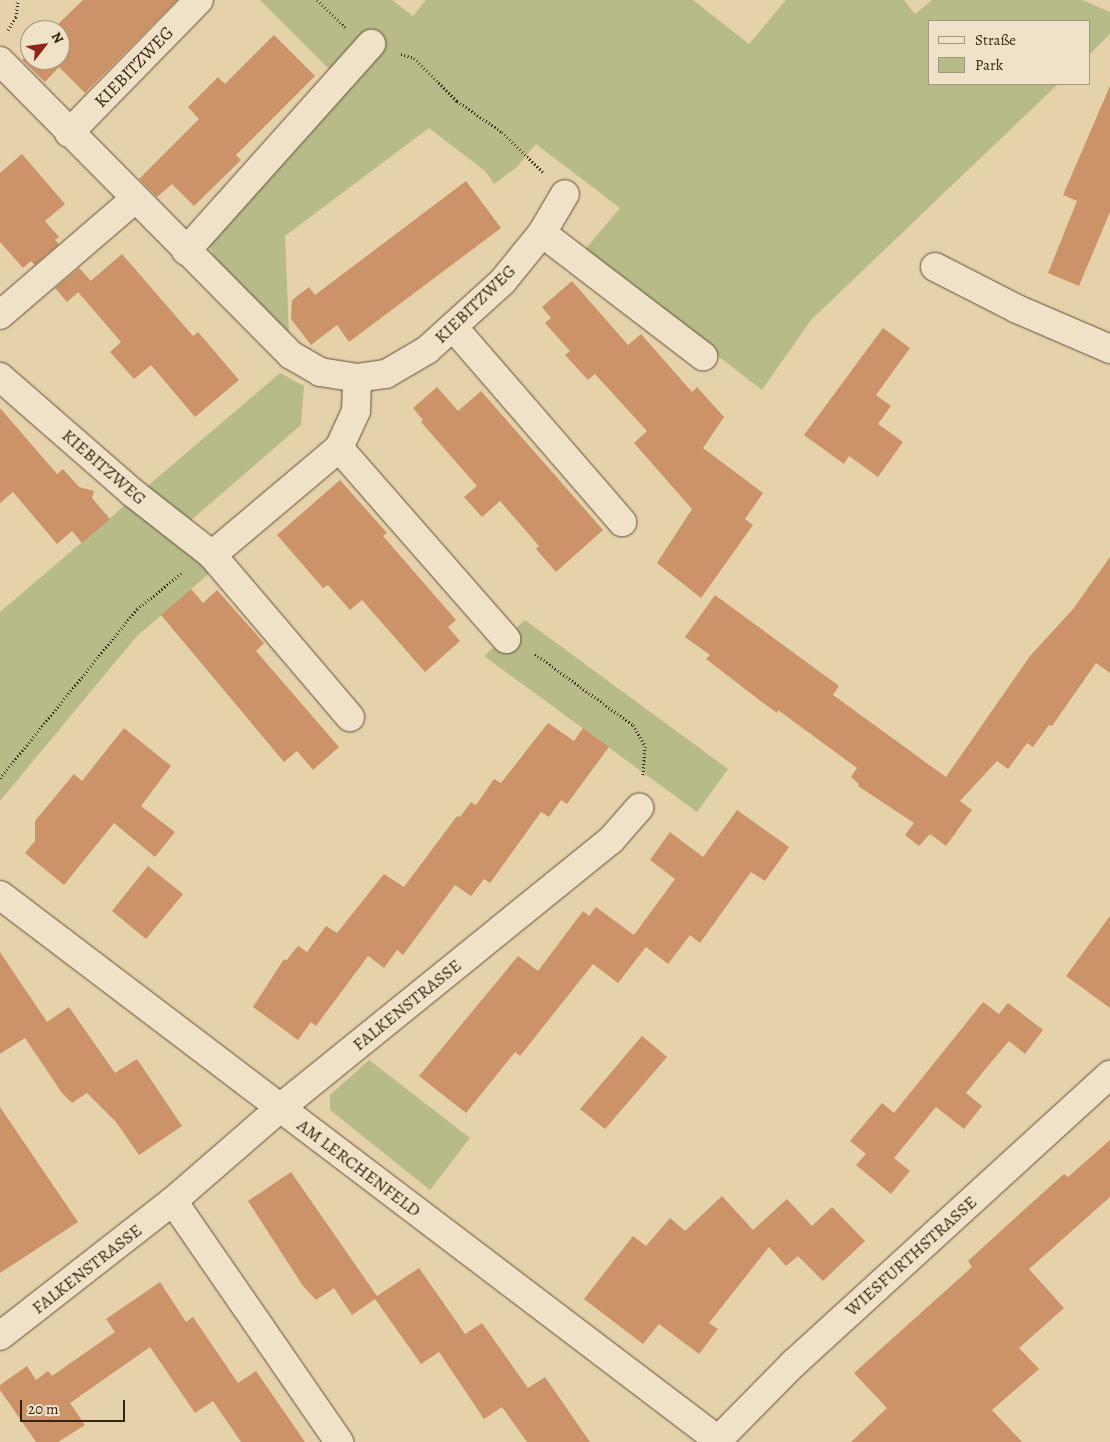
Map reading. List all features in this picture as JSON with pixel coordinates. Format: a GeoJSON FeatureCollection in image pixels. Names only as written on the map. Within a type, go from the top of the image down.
{"type":"FeatureCollection","features":[{"type":"Feature","properties":{"kind":"street","name":"KIEBITZWEG"},"geometry":{"type":"LineString","coordinates":[[69,133],[198,0]]}},
{"type":"Feature","properties":{"kind":"street"},"geometry":{"type":"LineString","coordinates":[[186,251],[371,44]]}},
{"type":"Feature","properties":{"kind":"street","name":"KIEBITZWEG"},"geometry":{"type":"LineString","coordinates":[[2,49],[69,133],[290,355],[320,372],[357,378],[386,374],[427,350],[454,328],[503,281],[542,233],[565,194]]}},
{"type":"Feature","properties":{"kind":"street"},"geometry":{"type":"LineString","coordinates":[[0,315],[135,199]]}},
{"type":"Feature","properties":{"kind":"street"},"geometry":{"type":"LineString","coordinates":[[542,233],[703,356]]}},
{"type":"Feature","properties":{"kind":"street"},"geometry":{"type":"LineString","coordinates":[[935,267],[1017,309],[1110,349]]}},
{"type":"Feature","properties":{"kind":"street"},"geometry":{"type":"LineString","coordinates":[[454,328],[622,522]]}},
{"type":"Feature","properties":{"kind":"street","name":"KIEBITZWEG"},"geometry":{"type":"LineString","coordinates":[[0,376],[133,493],[212,555],[350,717]]}},
{"type":"Feature","properties":{"kind":"street"},"geometry":{"type":"LineString","coordinates":[[212,555],[339,448],[356,411],[357,378]]}},
{"type":"Feature","properties":{"kind":"street"},"geometry":{"type":"LineString","coordinates":[[339,448],[506,639]]}},
{"type":"Feature","properties":{"kind":"street","name":"FALKENSTRASSE"},"geometry":{"type":"LineString","coordinates":[[0,1336],[173,1201],[280,1108],[611,840],[639,808]]}},
{"type":"Feature","properties":{"kind":"street","name":"AM LERCHENFELD"},"geometry":{"type":"LineString","coordinates":[[0,895],[717,1441]]}},
{"type":"Feature","properties":{"kind":"street","name":"WIESFURTHSTRASSE"},"geometry":{"type":"LineString","coordinates":[[717,1441],[794,1364],[1110,1075]]}},
{"type":"Feature","properties":{"kind":"street"},"geometry":{"type":"LineString","coordinates":[[173,1201],[339,1442]]}},
{"type":"Feature","properties":{"kind":"path"},"geometry":{"type":"LineString","coordinates":[[2,49],[16,17],[18,0]]}},
{"type":"Feature","properties":{"kind":"path"},"geometry":{"type":"LineString","coordinates":[[317,0],[348,30],[371,44],[414,58],[457,101],[502,132],[565,194]]}},
{"type":"Feature","properties":{"kind":"path"},"geometry":{"type":"LineString","coordinates":[[0,778],[137,609],[180,574],[212,555]]}},
{"type":"Feature","properties":{"kind":"path"},"geometry":{"type":"LineString","coordinates":[[506,639],[518,642],[633,725],[644,746],[639,808]]}},
{"type":"Feature","properties":{"kind":"green space"},"geometry":{"type":"Polygon","coordinates":[[[260,0],[392,0],[413,16],[426,0],[693,0],[749,44],[786,0],[904,0],[915,14],[932,0],[1082,0],[1110,12],[1110,34],[1090,54],[1090,20],[928,20],[928,85],[1057,85],[811,320],[762,390],[710,350],[571,266],[620,208],[536,144],[516,168],[494,184],[485,171],[429,128],[285,236],[289,334],[215,262],[211,249],[189,228],[332,72],[260,0]]]}},
{"type":"Feature","properties":{"kind":"green space"},"geometry":{"type":"Polygon","coordinates":[[[280,373],[304,386],[301,425],[189,522],[213,570],[136,637],[0,801],[0,612],[280,373]]]}},
{"type":"Feature","properties":{"kind":"green space"},"geometry":{"type":"Polygon","coordinates":[[[525,620],[728,769],[697,812],[484,656],[525,620]]]}},
{"type":"Feature","properties":{"kind":"green space"},"geometry":{"type":"Polygon","coordinates":[[[369,1060],[470,1138],[430,1190],[330,1110],[330,1095],[369,1060]]]}},
{"type":"Feature","properties":{"kind":"building"},"geometry":{"type":"Polygon","coordinates":[[[83,0],[177,0],[85,93],[62,70],[70,70],[70,20],[62,20],[83,0]]]}},
{"type":"Feature","properties":{"kind":"building"},"geometry":{"type":"Polygon","coordinates":[[[274,35],[315,76],[236,155],[241,160],[194,206],[172,184],[157,197],[139,179],[199,119],[188,107],[218,77],[225,84],[274,35]]]}},
{"type":"Feature","properties":{"kind":"building"},"geometry":{"type":"Polygon","coordinates":[[[32,70],[56,70],[45,82],[32,70]]]}},
{"type":"Feature","properties":{"kind":"building"},"geometry":{"type":"Polygon","coordinates":[[[1110,86],[1110,212],[1079,286],[1048,273],[1077,201],[1063,195],[1110,86]]]}},
{"type":"Feature","properties":{"kind":"building"},"geometry":{"type":"Polygon","coordinates":[[[22,154],[65,204],[45,221],[59,237],[55,240],[59,244],[35,265],[31,261],[23,268],[0,242],[0,173],[22,154]]]}},
{"type":"Feature","properties":{"kind":"building"},"geometry":{"type":"Polygon","coordinates":[[[466,181],[501,228],[349,342],[337,325],[311,345],[291,319],[292,300],[309,287],[315,295],[466,181]]]}},
{"type":"Feature","properties":{"kind":"building"},"geometry":{"type":"Polygon","coordinates":[[[122,254],[193,336],[198,332],[239,380],[195,417],[151,365],[134,379],[110,352],[121,342],[78,292],[122,254]]]}},
{"type":"Feature","properties":{"kind":"building"},"geometry":{"type":"Polygon","coordinates":[[[79,268],[91,281],[67,302],[55,288],[79,268]]]}},
{"type":"Feature","properties":{"kind":"building"},"geometry":{"type":"Polygon","coordinates":[[[572,281],[628,345],[641,334],[692,392],[697,387],[724,417],[703,448],[763,493],[745,519],[753,525],[701,598],[657,563],[692,509],[634,443],[647,431],[595,374],[588,380],[565,355],[570,351],[545,323],[551,318],[542,307],[572,281]]]}},
{"type":"Feature","properties":{"kind":"building"},"geometry":{"type":"Polygon","coordinates":[[[883,328],[910,348],[876,395],[891,406],[878,424],[903,442],[878,477],[849,456],[844,464],[804,435],[883,328]]]}},
{"type":"Feature","properties":{"kind":"building"},"geometry":{"type":"Polygon","coordinates":[[[437,387],[458,411],[481,391],[603,530],[556,572],[536,549],[539,546],[500,501],[482,517],[464,497],[477,486],[421,422],[423,420],[413,408],[437,387]]]}},
{"type":"Feature","properties":{"kind":"building"},"geometry":{"type":"Polygon","coordinates":[[[0,408],[57,474],[63,469],[79,487],[94,491],[92,498],[110,519],[82,543],[72,531],[57,544],[13,492],[0,503],[0,408]]]}},
{"type":"Feature","properties":{"kind":"building"},"geometry":{"type":"Polygon","coordinates":[[[340,480],[387,533],[383,536],[456,620],[448,627],[460,641],[425,672],[362,600],[350,610],[328,585],[323,588],[277,535],[340,480]]]}},
{"type":"Feature","properties":{"kind":"building"},"geometry":{"type":"Polygon","coordinates":[[[1110,557],[1110,673],[1096,663],[1052,726],[1049,725],[1033,747],[1027,743],[1008,769],[997,761],[960,801],[972,810],[946,846],[930,834],[919,846],[905,835],[914,823],[858,786],[859,784],[851,777],[857,768],[778,710],[777,713],[758,699],[706,659],[710,655],[685,637],[715,595],[839,686],[833,695],[946,777],[1030,656],[1073,609],[1110,557]]]}},
{"type":"Feature","properties":{"kind":"building"},"geometry":{"type":"Polygon","coordinates":[[[191,589],[203,603],[217,590],[264,643],[256,651],[339,747],[313,770],[297,751],[284,762],[161,615],[191,589]]]}},
{"type":"Feature","properties":{"kind":"building"},"geometry":{"type":"Polygon","coordinates":[[[548,723],[574,741],[583,728],[609,747],[567,804],[561,800],[549,817],[541,812],[490,883],[484,879],[471,896],[455,885],[403,955],[397,950],[384,968],[368,956],[316,1026],[311,1022],[298,1040],[253,1007],[284,959],[286,961],[298,946],[307,952],[326,926],[337,933],[384,874],[404,887],[457,816],[460,817],[471,802],[476,805],[494,779],[501,783],[548,723]]]}},
{"type":"Feature","properties":{"kind":"building"},"geometry":{"type":"Polygon","coordinates":[[[124,728],[171,766],[141,806],[175,832],[155,857],[114,823],[64,885],[25,853],[35,841],[35,821],[74,774],[82,781],[124,728]]]}},
{"type":"Feature","properties":{"kind":"building"},"geometry":{"type":"Polygon","coordinates":[[[737,810],[789,847],[765,881],[751,872],[700,943],[690,935],[668,964],[646,947],[618,983],[593,964],[520,1056],[515,1052],[466,1113],[419,1076],[518,956],[538,971],[583,911],[589,916],[596,907],[634,935],[675,879],[650,860],[670,832],[703,857],[737,810]]]}},
{"type":"Feature","properties":{"kind":"building"},"geometry":{"type":"Polygon","coordinates":[[[148,866],[183,894],[146,939],[112,911],[148,866]]]}},
{"type":"Feature","properties":{"kind":"building"},"geometry":{"type":"Polygon","coordinates":[[[1110,916],[1110,1008],[1066,976],[1110,916]]]}},
{"type":"Feature","properties":{"kind":"building"},"geometry":{"type":"Polygon","coordinates":[[[0,952],[47,1022],[69,1007],[115,1073],[137,1059],[182,1126],[139,1155],[116,1122],[87,1093],[72,1103],[62,1093],[25,1038],[0,1054],[0,952]]]}},
{"type":"Feature","properties":{"kind":"building"},"geometry":{"type":"Polygon","coordinates":[[[983,1002],[999,1014],[1008,1003],[1043,1030],[1025,1054],[1009,1041],[966,1093],[982,1106],[964,1129],[936,1107],[894,1158],[910,1171],[891,1194],[856,1165],[866,1154],[850,1141],[882,1103],[894,1113],[983,1002]]]}},
{"type":"Feature","properties":{"kind":"building"},"geometry":{"type":"Polygon","coordinates":[[[642,1036],[667,1057],[605,1129],[580,1109],[642,1036]]]}},
{"type":"Feature","properties":{"kind":"building"},"geometry":{"type":"Polygon","coordinates":[[[0,1107],[78,1222],[0,1273],[0,1107]]]}},
{"type":"Feature","properties":{"kind":"building"},"geometry":{"type":"Polygon","coordinates":[[[1110,1140],[1110,1197],[1029,1269],[1064,1308],[1019,1348],[1039,1369],[992,1410],[1022,1442],[851,1442],[887,1408],[854,1373],[972,1267],[968,1261],[1026,1208],[1064,1174],[1068,1177],[1110,1140]]]}},
{"type":"Feature","properties":{"kind":"building"},"geometry":{"type":"Polygon","coordinates":[[[291,1172],[377,1296],[419,1268],[465,1334],[482,1323],[528,1388],[545,1377],[590,1442],[527,1442],[502,1407],[484,1419],[439,1352],[421,1364],[375,1299],[352,1315],[334,1288],[316,1300],[303,1286],[248,1201],[291,1172]]]}},
{"type":"Feature","properties":{"kind":"building"},"geometry":{"type":"Polygon","coordinates":[[[722,1196],[753,1230],[787,1199],[812,1226],[832,1207],[865,1241],[823,1281],[798,1256],[786,1266],[769,1247],[709,1323],[718,1329],[699,1354],[659,1324],[643,1344],[584,1299],[633,1236],[646,1246],[670,1218],[685,1231],[722,1196]]]}},
{"type":"Feature","properties":{"kind":"building"},"geometry":{"type":"Polygon","coordinates":[[[160,1282],[186,1322],[193,1317],[238,1383],[256,1371],[305,1442],[241,1442],[213,1401],[195,1413],[150,1347],[70,1403],[85,1425],[58,1442],[36,1442],[0,1390],[0,1385],[27,1366],[36,1380],[48,1371],[52,1376],[115,1332],[106,1319],[160,1282]]]}}]}
